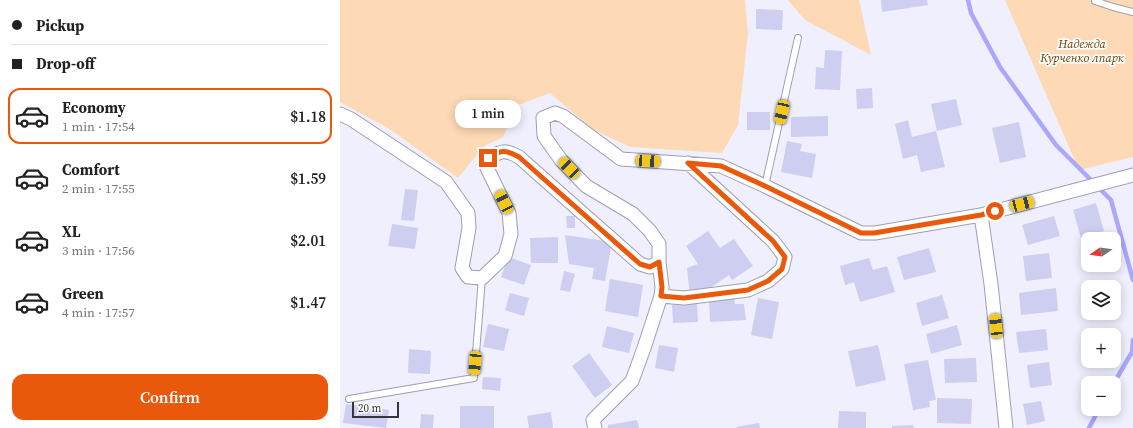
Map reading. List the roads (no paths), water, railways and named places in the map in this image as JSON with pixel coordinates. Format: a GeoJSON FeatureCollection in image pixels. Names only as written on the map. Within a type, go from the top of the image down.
{"type":"FeatureCollection","features":[{"type":"Feature","properties":{"kind":"street"},"geometry":{"type":"LineString","coordinates":[[595,428],[594,420],[632,381],[644,348],[661,296],[662,287],[659,262],[659,244],[650,230],[633,214],[586,186],[560,160],[544,136],[543,118],[555,113],[563,116],[621,159],[721,166],[861,233],[874,233],[981,215],[1133,175]]}},
{"type":"Feature","properties":{"kind":"street"},"geometry":{"type":"LineString","coordinates":[[340,114],[351,119],[446,182],[468,213],[469,228],[462,268],[468,276],[482,278],[505,256],[511,234],[509,213],[487,168],[488,158],[499,152],[510,152],[519,157],[640,264],[650,267],[659,262]]}},
{"type":"Feature","properties":{"kind":"street"},"geometry":{"type":"LineString","coordinates":[[661,296],[684,298],[748,290],[768,281],[782,269],[785,257],[773,241],[688,163]]}},
{"type":"Feature","properties":{"kind":"street"},"geometry":{"type":"LineString","coordinates":[[981,215],[991,284],[1006,428]]}},
{"type":"Feature","properties":{"kind":"lane"},"geometry":{"type":"LineString","coordinates":[[1095,1],[1133,12]]}},
{"type":"Feature","properties":{"kind":"lane"},"geometry":{"type":"LineString","coordinates":[[765,186],[798,38]]}},
{"type":"Feature","properties":{"kind":"lane"},"geometry":{"type":"LineString","coordinates":[[349,399],[474,378],[482,278]]}},
{"type":"Feature","properties":{"kind":"waterway"},"geometry":{"type":"LineString","coordinates":[[968,0],[971,13],[1000,67],[1056,145],[1111,200],[1133,280]]}},
{"type":"Feature","properties":{"kind":"waterway"},"geometry":{"type":"LineString","coordinates":[[1118,376],[1132,352],[1133,340]]}},
{"type":"Feature","properties":{"kind":"waterway"},"geometry":{"type":"LineString","coordinates":[[1089,428],[1095,416]]}},
{"type":"Feature","properties":{"kind":"park label","name":"Надежда Курченко лпарк"},"geometry":{"type":"Point","coordinates":[1082,51]}}]}
